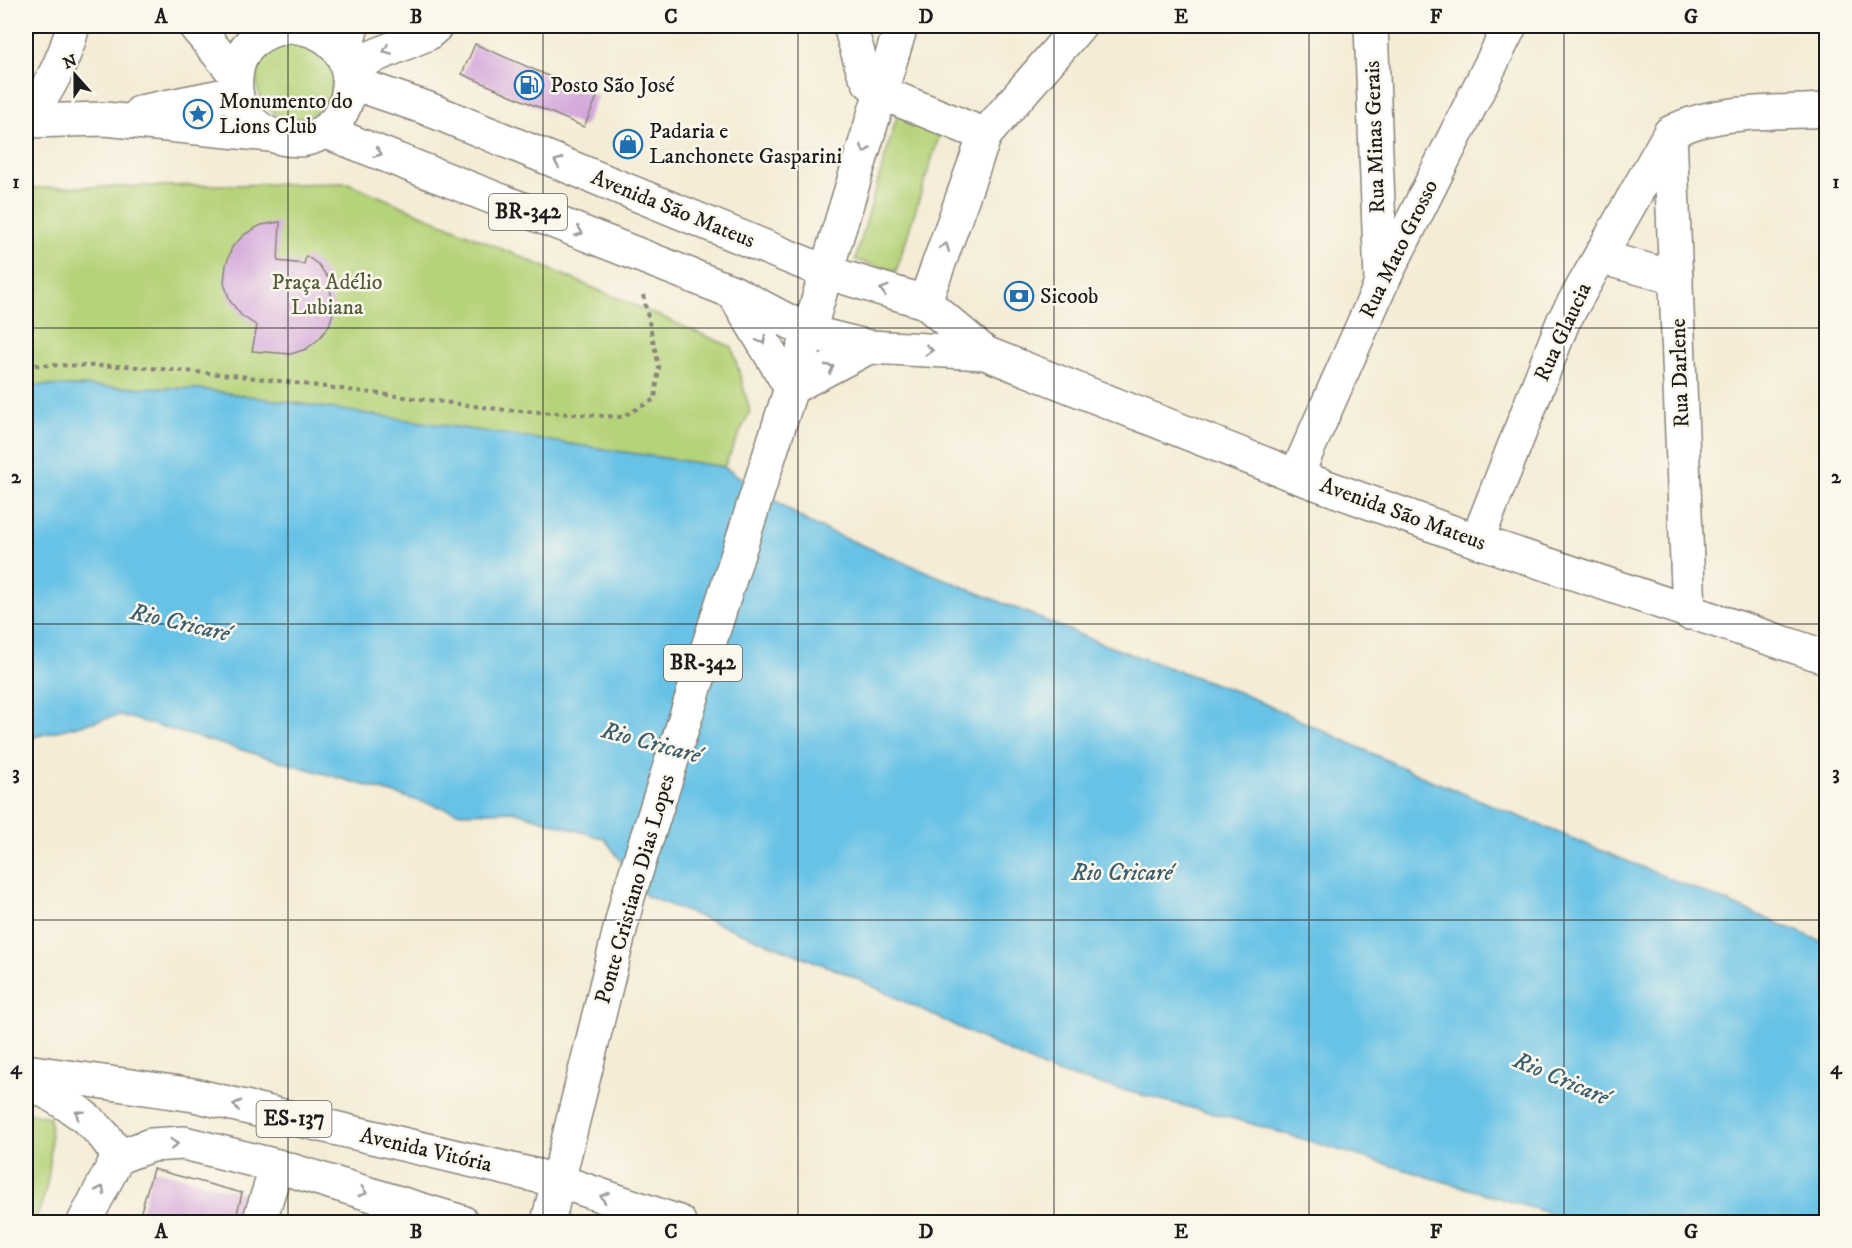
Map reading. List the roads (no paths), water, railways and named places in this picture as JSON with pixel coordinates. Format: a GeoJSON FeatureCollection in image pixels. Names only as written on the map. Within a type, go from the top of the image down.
{"type":"FeatureCollection","features":[{"type":"Feature","properties":{"kind":"street"},"geometry":{"type":"LineString","coordinates":[[26,121],[52,85],[63,60],[73,26]]}},
{"type":"Feature","properties":{"kind":"street"},"geometry":{"type":"LineString","coordinates":[[195,26],[236,84],[242,111],[254,126],[270,135]]}},
{"type":"Feature","properties":{"kind":"street","name":"BR-342"},"geometry":{"type":"LineString","coordinates":[[236,84],[241,56],[253,41],[269,31],[302,26],[325,35],[349,58]]}},
{"type":"Feature","properties":{"kind":"street"},"geometry":{"type":"LineString","coordinates":[[850,26],[866,76],[882,93],[985,135]]}},
{"type":"Feature","properties":{"kind":"street"},"geometry":{"type":"LineString","coordinates":[[826,272],[901,26]]}},
{"type":"Feature","properties":{"kind":"street"},"geometry":{"type":"LineString","coordinates":[[925,302],[985,135],[1079,26]]}},
{"type":"Feature","properties":{"kind":"street","name":"Rua Minas Gerais"},"geometry":{"type":"LineString","coordinates":[[1371,26],[1381,284]]}},
{"type":"Feature","properties":{"kind":"street","name":"Rua Mato Grosso"},"geometry":{"type":"LineString","coordinates":[[1296,476],[1381,284],[1510,26]]}},
{"type":"Feature","properties":{"kind":"street"},"geometry":{"type":"LineString","coordinates":[[26,121],[105,120],[270,135],[288,140],[307,138],[324,131],[338,118],[347,101],[349,58],[431,30]]}},
{"type":"Feature","properties":{"kind":"street","name":"Avenida São Mateus"},"geometry":{"type":"LineString","coordinates":[[349,58],[426,108],[826,272],[925,302],[985,353]]}},
{"type":"Feature","properties":{"kind":"street"},"geometry":{"type":"LineString","coordinates":[[105,120],[236,84]]}},
{"type":"Feature","properties":{"kind":"street"},"geometry":{"type":"LineString","coordinates":[[1671,133],[1692,123],[1716,118],[1827,110]]}},
{"type":"Feature","properties":{"kind":"street","name":"BR-342"},"geometry":{"type":"LineString","coordinates":[[324,131],[733,292]]}},
{"type":"Feature","properties":{"kind":"street","name":"Rua Glaucia"},"geometry":{"type":"LineString","coordinates":[[1477,541],[1563,322],[1671,133]]}},
{"type":"Feature","properties":{"kind":"street","name":"Rua Darlene"},"geometry":{"type":"LineString","coordinates":[[1671,133],[1689,613]]}},
{"type":"Feature","properties":{"kind":"street"},"geometry":{"type":"LineString","coordinates":[[1600,257],[1676,278]]}},
{"type":"Feature","properties":{"kind":"street","name":"BR-342"},"geometry":{"type":"LineString","coordinates":[[791,388],[810,332],[826,272]]}},
{"type":"Feature","properties":{"kind":"street"},"geometry":{"type":"LineString","coordinates":[[733,292],[791,388],[869,347]]}},
{"type":"Feature","properties":{"kind":"street","name":"Avenida São Mateus"},"geometry":{"type":"LineString","coordinates":[[733,292],[810,332],[869,347],[985,353],[1296,476],[1477,541],[1827,657]]}},
{"type":"Feature","properties":{"kind":"street","name":"Ponte Cristiano Dias Lopes"},"geometry":{"type":"LineString","coordinates":[[548,1222],[560,1181],[628,897],[791,388]]}},
{"type":"Feature","properties":{"kind":"street","name":"Avenida Vitória"},"geometry":{"type":"LineString","coordinates":[[26,1071],[194,1095],[560,1181],[680,1222]]}},
{"type":"Feature","properties":{"kind":"street"},"geometry":{"type":"LineString","coordinates":[[26,1080],[63,1101],[94,1126],[111,1144],[118,1157],[84,1222]]}},
{"type":"Feature","properties":{"kind":"street","name":"ES-137"},"geometry":{"type":"LineString","coordinates":[[118,1157],[151,1145],[184,1143],[277,1166],[462,1222]]}},
{"type":"Feature","properties":{"kind":"street"},"geometry":{"type":"LineString","coordinates":[[259,1222],[277,1166]]}},
{"type":"Feature","properties":{"kind":"water","name":"Rio Cricaré"},"geometry":{"type":"Polygon","coordinates":[[[26,385],[200,389],[724,467],[811,524],[1105,645],[1241,693],[1421,776],[1826,943],[1826,1222],[1579,1222],[1242,1121],[1050,1071],[847,974],[646,896],[605,839],[513,811],[461,813],[120,715],[26,739],[26,385]]]}},
{"type":"Feature","properties":{"kind":"place","name":"Posto São José"},"geometry":{"type":"Point","coordinates":[529,85]}},
{"type":"Feature","properties":{"kind":"place","name":"Monumento do Lions Club"},"geometry":{"type":"Point","coordinates":[198,114]}},
{"type":"Feature","properties":{"kind":"place","name":"Padaria e Lanchonete Gasparini"},"geometry":{"type":"Point","coordinates":[628,144]}},
{"type":"Feature","properties":{"kind":"place","name":"Sicoob"},"geometry":{"type":"Point","coordinates":[1019,296]}},
{"type":"Feature","properties":{"kind":"park label","name":"Praça Adélio Lubiana"},"geometry":{"type":"Point","coordinates":[327,294]}}]}
